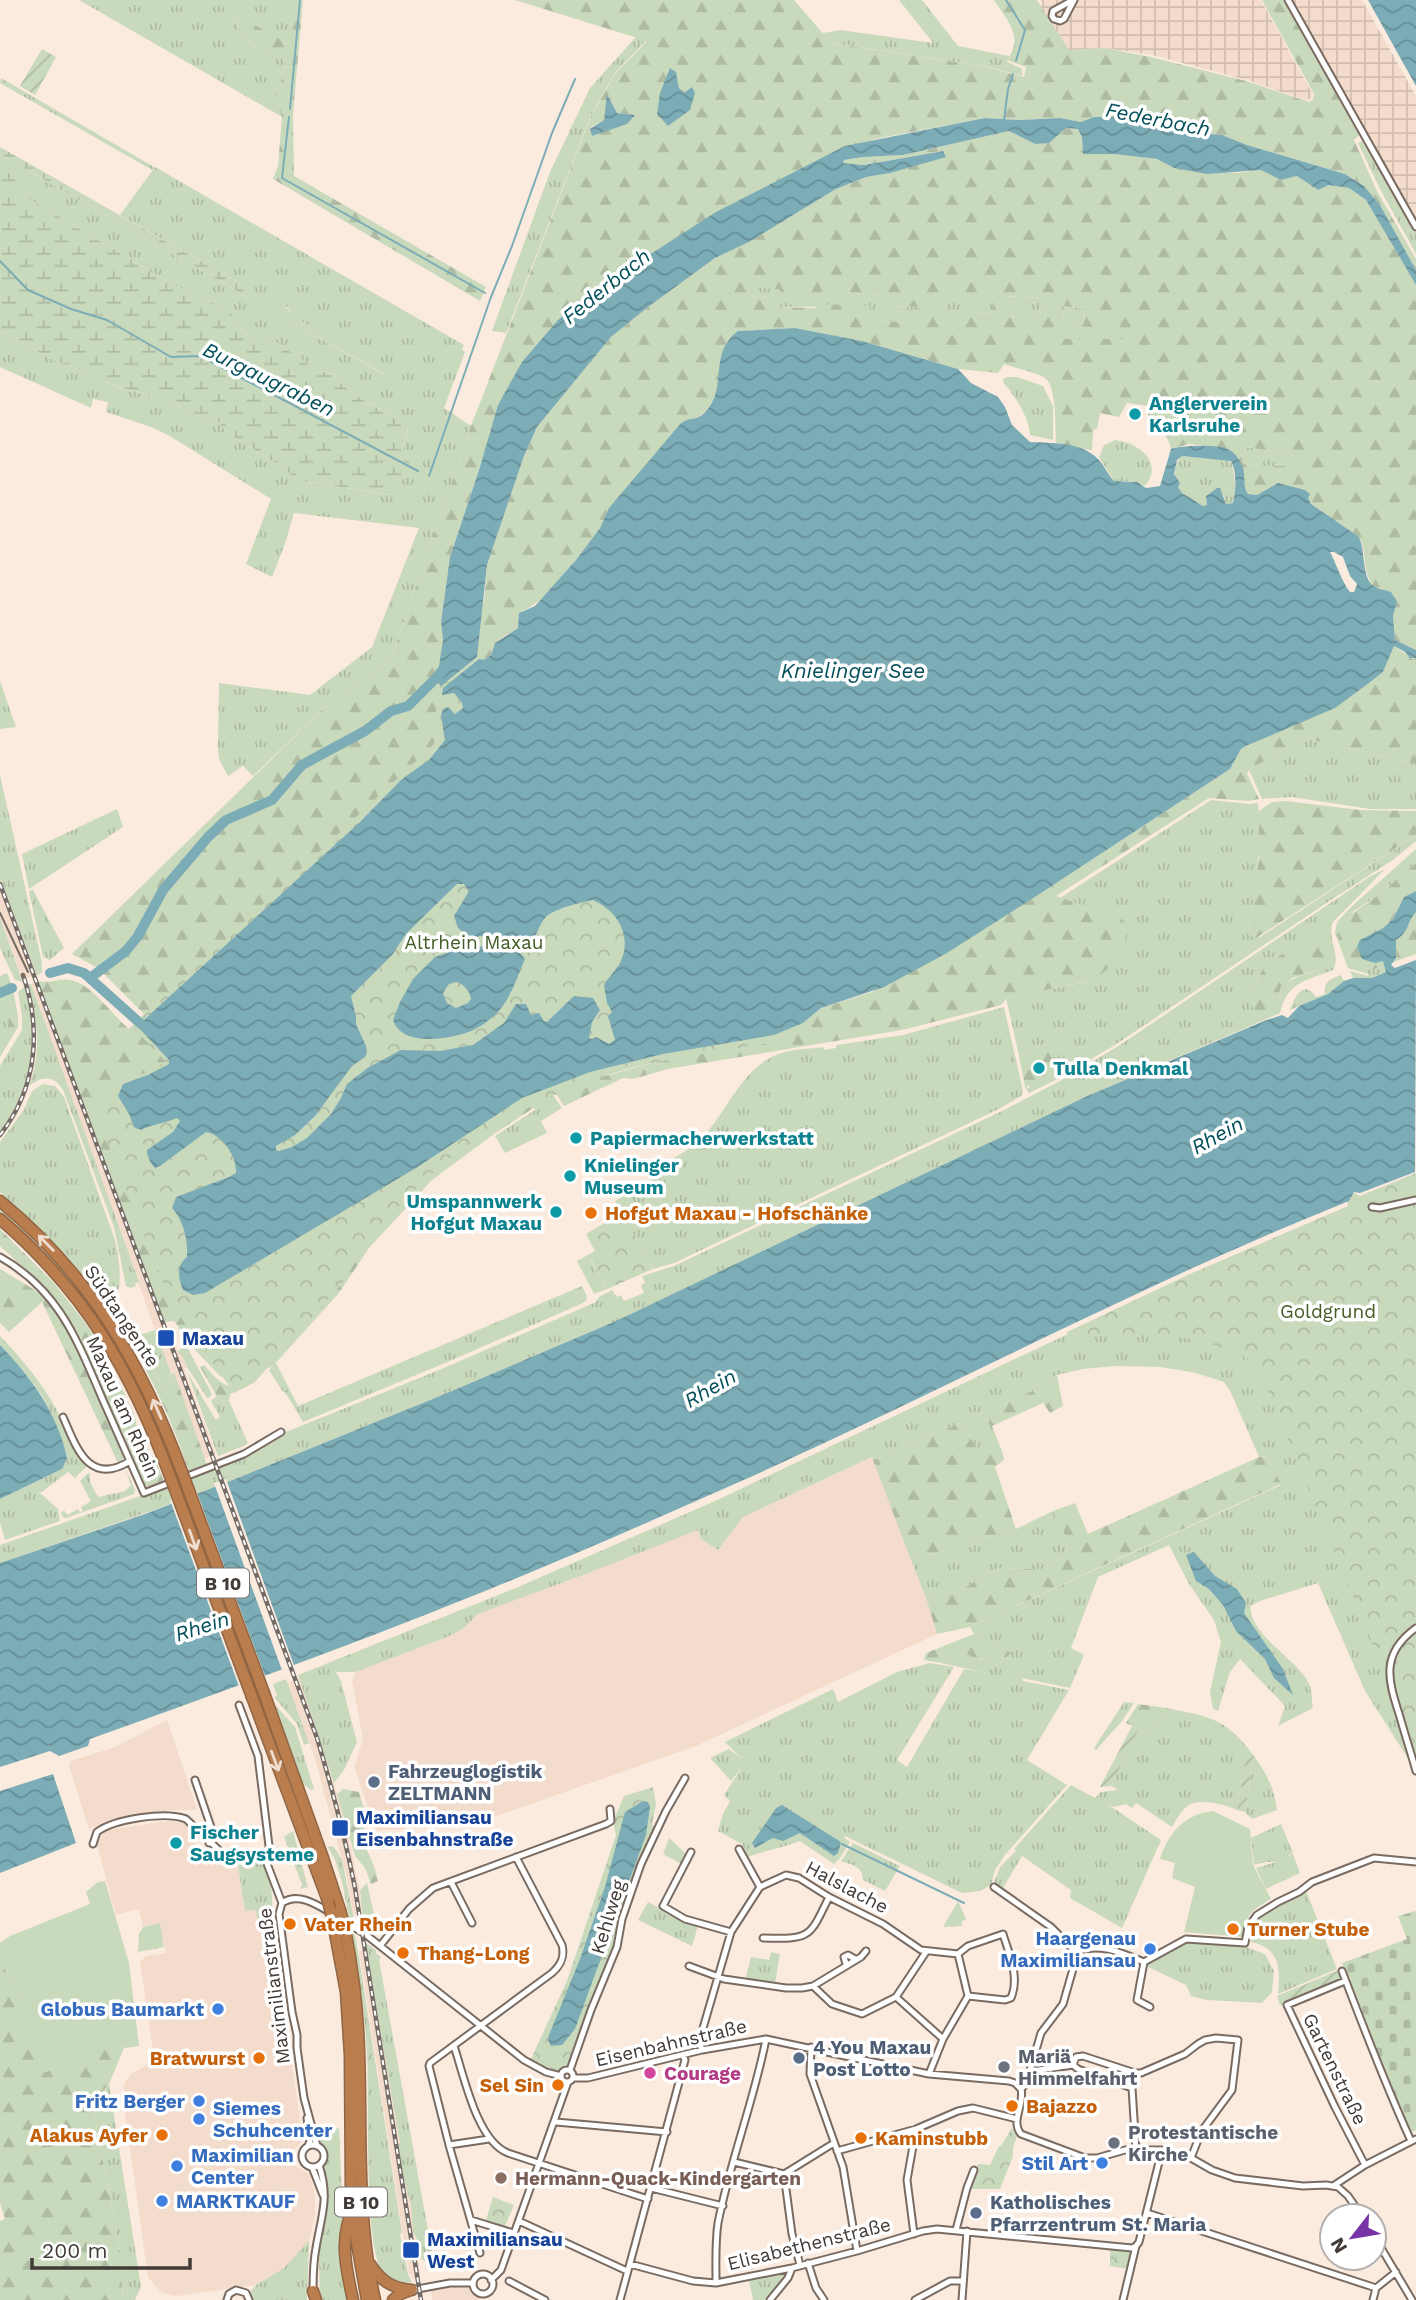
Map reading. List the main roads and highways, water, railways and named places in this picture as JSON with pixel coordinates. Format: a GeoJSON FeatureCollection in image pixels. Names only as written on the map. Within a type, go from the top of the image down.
{"type":"FeatureCollection","features":[{"type":"Feature","properties":{"kind":"highway","name":"Südtangente"},"geometry":{"type":"LineString","coordinates":[[0,1201],[52,1248],[107,1320],[144,1381],[182,1472],[311,1825],[345,1929],[358,2016],[360,2176],[367,2258]]}},
{"type":"Feature","properties":{"kind":"highway","name":"Südtangente"},"geometry":{"type":"LineString","coordinates":[[0,1219],[64,1282],[111,1347],[141,1404],[328,1902],[342,1966],[348,2019],[353,2208]]}},
{"type":"Feature","properties":{"kind":"highway"},"geometry":{"type":"LineString","coordinates":[[353,2208],[346,2223],[345,2247],[353,2300]]}},
{"type":"Feature","properties":{"kind":"highway","name":"B 10"},"geometry":{"type":"LineString","coordinates":[[353,2208],[367,2300]]}},
{"type":"Feature","properties":{"kind":"highway"},"geometry":{"type":"LineString","coordinates":[[367,2258],[386,2283],[396,2288],[412,2290],[393,2300]]}},
{"type":"Feature","properties":{"kind":"highway","name":"B 10"},"geometry":{"type":"LineString","coordinates":[[367,2258],[375,2300]]}},
{"type":"Feature","properties":{"kind":"water"},"geometry":{"type":"Polygon","coordinates":[[[1368,0],[1416,0],[1416,86],[1368,0]]]}},
{"type":"Feature","properties":{"kind":"water"},"geometry":{"type":"Polygon","coordinates":[[[670,68],[676,72],[679,88],[684,93],[692,87],[695,93],[690,110],[668,126],[657,114],[660,93],[670,68]]]}},
{"type":"Feature","properties":{"kind":"water"},"geometry":{"type":"Polygon","coordinates":[[[607,94],[617,113],[635,115],[627,124],[592,136],[590,129],[604,120],[607,94]]]}},
{"type":"Feature","properties":{"kind":"water"},"geometry":{"type":"Polygon","coordinates":[[[1094,117],[1124,117],[1157,123],[1175,131],[1222,135],[1345,174],[1364,186],[1380,205],[1416,270],[1416,285],[1366,200],[1349,188],[1329,185],[1318,190],[1297,176],[1281,180],[1261,170],[1207,174],[1174,168],[1157,159],[1083,154],[1082,137],[1078,129],[1066,128],[1049,143],[1035,144],[1009,131],[903,155],[844,160],[843,163],[864,165],[943,151],[946,157],[866,177],[836,189],[749,242],[715,258],[611,337],[537,427],[524,456],[487,565],[477,657],[441,686],[432,676],[439,666],[443,640],[441,622],[450,557],[498,405],[522,362],[558,320],[597,286],[716,212],[845,146],[985,118],[1060,118],[1081,122],[1094,117]]]}},
{"type":"Feature","properties":{"kind":"water","name":"Knielinger See"},"geometry":{"type":"Polygon","coordinates":[[[795,328],[862,341],[958,369],[971,383],[998,397],[1012,425],[1030,442],[1066,444],[1084,449],[1098,459],[1114,481],[1137,482],[1146,488],[1160,486],[1171,449],[1201,446],[1230,450],[1242,466],[1248,494],[1257,495],[1278,483],[1305,490],[1310,494],[1308,498],[1311,504],[1358,536],[1367,577],[1376,587],[1391,592],[1397,602],[1393,616],[1395,640],[1416,650],[1416,658],[1410,658],[1394,646],[1383,672],[1335,708],[1241,749],[1230,769],[947,953],[884,987],[821,1008],[803,1023],[774,1035],[663,1054],[590,1072],[522,1098],[416,1168],[205,1293],[193,1295],[183,1290],[179,1272],[187,1257],[187,1244],[182,1225],[172,1208],[176,1197],[229,1177],[236,1173],[236,1167],[223,1142],[206,1132],[160,1166],[155,1168],[152,1164],[147,1150],[173,1132],[180,1121],[177,1118],[141,1130],[134,1127],[118,1096],[123,1084],[169,1064],[169,1060],[138,1027],[360,822],[402,779],[429,760],[445,740],[441,716],[443,709],[448,707],[455,714],[463,708],[454,693],[442,695],[443,688],[479,659],[484,660],[491,655],[495,643],[518,628],[519,613],[535,606],[576,560],[600,528],[609,508],[681,423],[702,415],[711,405],[718,384],[723,351],[728,340],[738,331],[795,328]],[[1182,456],[1177,460],[1174,474],[1182,493],[1203,506],[1207,505],[1206,496],[1220,488],[1226,504],[1233,503],[1235,482],[1231,461],[1182,456]],[[1330,552],[1350,592],[1354,592],[1357,584],[1350,576],[1343,557],[1330,552]],[[457,884],[406,934],[392,955],[351,996],[356,1024],[366,1046],[365,1057],[352,1066],[315,1116],[295,1135],[276,1146],[276,1150],[292,1147],[307,1138],[331,1114],[347,1084],[369,1067],[401,1050],[440,1051],[473,1045],[504,1023],[516,1004],[526,1004],[531,1015],[539,1013],[547,1022],[574,996],[593,998],[600,1010],[592,1022],[589,1038],[596,1037],[609,1044],[615,1040],[608,1016],[612,1012],[607,1003],[604,985],[624,953],[624,935],[610,911],[593,900],[568,906],[549,915],[532,940],[521,948],[486,936],[468,937],[458,928],[454,916],[469,891],[464,884],[457,884]]]}},
{"type":"Feature","properties":{"kind":"water","name":"Rhein"},"geometry":{"type":"Polygon","coordinates":[[[1416,891],[1416,912],[1404,933],[1396,940],[1396,958],[1391,965],[1395,968],[1416,960],[1415,1172],[1360,1193],[1354,1192],[1349,1201],[1199,1265],[829,1441],[557,1561],[341,1648],[90,1739],[88,1746],[59,1756],[50,1751],[0,1767],[0,1563],[145,1514],[240,1477],[616,1321],[1085,1097],[1264,1021],[1282,1015],[1288,1018],[1299,1006],[1328,994],[1344,981],[1372,978],[1386,972],[1383,961],[1375,963],[1362,959],[1357,947],[1360,940],[1383,928],[1393,919],[1404,897],[1416,891]]]}},
{"type":"Feature","properties":{"kind":"water"},"geometry":{"type":"Polygon","coordinates":[[[484,946],[520,953],[525,959],[507,1000],[498,1012],[482,1025],[462,1034],[440,1038],[416,1038],[406,1035],[398,1029],[393,1020],[400,1002],[413,979],[435,957],[452,951],[484,946]],[[459,983],[449,984],[443,993],[447,1003],[456,1008],[471,999],[468,990],[459,983]]]}},
{"type":"Feature","properties":{"kind":"water"},"geometry":{"type":"Polygon","coordinates":[[[0,1345],[42,1397],[57,1426],[67,1458],[62,1469],[0,1499],[0,1345]]]}},
{"type":"Feature","properties":{"kind":"water"},"geometry":{"type":"Polygon","coordinates":[[[1194,1552],[1215,1576],[1237,1589],[1246,1603],[1244,1613],[1283,1669],[1293,1695],[1274,1678],[1265,1659],[1236,1631],[1223,1605],[1209,1589],[1196,1581],[1186,1555],[1194,1552]]]}},
{"type":"Feature","properties":{"kind":"water"},"geometry":{"type":"Polygon","coordinates":[[[53,1774],[76,1843],[0,1873],[0,1791],[53,1774]]]}},
{"type":"Feature","properties":{"kind":"water"},"geometry":{"type":"Polygon","coordinates":[[[643,1801],[648,1802],[650,1807],[646,1835],[575,2029],[562,2045],[551,2046],[549,2035],[605,1887],[625,1812],[643,1801]]]}},
{"type":"Feature","properties":{"kind":"water"},"geometry":{"type":"Polygon","coordinates":[[[782,1805],[841,1842],[838,1853],[834,1856],[800,1833],[783,1841],[773,1838],[755,1848],[752,1843],[776,1808],[782,1805]]]}},
{"type":"Feature","properties":{"kind":"waterway"},"geometry":{"type":"LineString","coordinates":[[290,109],[300,0]]}},
{"type":"Feature","properties":{"kind":"waterway"},"geometry":{"type":"LineString","coordinates":[[1006,0],[1025,30],[1016,61]]}},
{"type":"Feature","properties":{"kind":"waterway"},"geometry":{"type":"LineString","coordinates":[[1004,120],[1013,74]]}},
{"type":"Feature","properties":{"kind":"waterway"},"geometry":{"type":"LineString","coordinates":[[429,476],[491,297],[575,79]]}},
{"type":"Feature","properties":{"kind":"waterway"},"geometry":{"type":"LineString","coordinates":[[289,117],[282,178],[485,293]]}},
{"type":"Feature","properties":{"kind":"waterway","name":"Burgaugraben"},"geometry":{"type":"LineString","coordinates":[[0,261],[28,290],[71,309],[107,320],[171,357],[200,356],[418,471]]}},
{"type":"Feature","properties":{"kind":"waterway","name":"Federbach"},"geometry":{"type":"LineString","coordinates":[[90,978],[126,951],[138,936],[163,890],[226,820],[272,800],[302,765],[365,731],[391,711],[408,706],[443,671]]}},
{"type":"Feature","properties":{"kind":"waterway"},"geometry":{"type":"LineString","coordinates":[[50,973],[68,968],[84,973],[141,1024]]}},
{"type":"Feature","properties":{"kind":"waterway","name":"Federbach"},"geometry":{"type":"LineString","coordinates":[[0,993],[12,988]]}},
{"type":"Feature","properties":{"kind":"waterway"},"geometry":{"type":"LineString","coordinates":[[842,1844],[964,1903]]}},
{"type":"Feature","properties":{"kind":"tram line"},"geometry":{"type":"LineString","coordinates":[[0,913],[28,972]]}},
{"type":"Feature","properties":{"kind":"railway"},"geometry":{"type":"LineString","coordinates":[[0,884],[317,1738],[355,1888],[421,2300]]}},
{"type":"Feature","properties":{"kind":"railway"},"geometry":{"type":"LineString","coordinates":[[0,1135],[22,1098],[32,1058],[33,1017],[23,975]]}},
{"type":"Feature","properties":{"kind":"place","name":"Anglerverein Karlsruhe"},"geometry":{"type":"Point","coordinates":[1135,414]}},
{"type":"Feature","properties":{"kind":"place","name":"Tulla Denkmal"},"geometry":{"type":"Point","coordinates":[1039,1068]}},
{"type":"Feature","properties":{"kind":"place","name":"Papiermacherwerkstatt"},"geometry":{"type":"Point","coordinates":[576,1138]}},
{"type":"Feature","properties":{"kind":"place","name":"Knielinger Museum"},"geometry":{"type":"Point","coordinates":[570,1176]}},
{"type":"Feature","properties":{"kind":"place","name":"Umspannwerk Hofgut Maxau"},"geometry":{"type":"Point","coordinates":[556,1212]}},
{"type":"Feature","properties":{"kind":"place","name":"Hofgut Maxau - Hofschänke"},"geometry":{"type":"Point","coordinates":[591,1213]}},
{"type":"Feature","properties":{"kind":"place","name":"Maxau"},"geometry":{"type":"Point","coordinates":[166,1338]}},
{"type":"Feature","properties":{"kind":"place","name":"Fahrzeuglogistik ZELTMANN"},"geometry":{"type":"Point","coordinates":[374,1782]}},
{"type":"Feature","properties":{"kind":"place","name":"Maximiliansau Eisenbahnstraße"},"geometry":{"type":"Point","coordinates":[340,1828]}},
{"type":"Feature","properties":{"kind":"place","name":"Fischer Saugsysteme"},"geometry":{"type":"Point","coordinates":[176,1843]}},
{"type":"Feature","properties":{"kind":"place","name":"Vater Rhein"},"geometry":{"type":"Point","coordinates":[290,1924]}},
{"type":"Feature","properties":{"kind":"place","name":"Turner Stube"},"geometry":{"type":"Point","coordinates":[1233,1929]}},
{"type":"Feature","properties":{"kind":"place","name":"Haargenau Maximiliansau"},"geometry":{"type":"Point","coordinates":[1150,1949]}},
{"type":"Feature","properties":{"kind":"place","name":"Thang-Long"},"geometry":{"type":"Point","coordinates":[403,1953]}},
{"type":"Feature","properties":{"kind":"place","name":"Globus Baumarkt"},"geometry":{"type":"Point","coordinates":[218,2009]}},
{"type":"Feature","properties":{"kind":"place","name":"Bratwurst"},"geometry":{"type":"Point","coordinates":[259,2058]}},
{"type":"Feature","properties":{"kind":"place","name":"4 You Maxau Post Lotto"},"geometry":{"type":"Point","coordinates":[799,2058]}},
{"type":"Feature","properties":{"kind":"place","name":"Mariä Himmelfahrt"},"geometry":{"type":"Point","coordinates":[1004,2067]}},
{"type":"Feature","properties":{"kind":"place","name":"Courage"},"geometry":{"type":"Point","coordinates":[650,2073]}},
{"type":"Feature","properties":{"kind":"place","name":"Sel Sin"},"geometry":{"type":"Point","coordinates":[558,2085]}},
{"type":"Feature","properties":{"kind":"place","name":"Fritz Berger"},"geometry":{"type":"Point","coordinates":[199,2101]}},
{"type":"Feature","properties":{"kind":"place","name":"Bajazzo"},"geometry":{"type":"Point","coordinates":[1012,2106]}},
{"type":"Feature","properties":{"kind":"place","name":"Siemes Schuhcenter"},"geometry":{"type":"Point","coordinates":[199,2119]}},
{"type":"Feature","properties":{"kind":"place","name":"Alakus Ayfer"},"geometry":{"type":"Point","coordinates":[162,2135]}},
{"type":"Feature","properties":{"kind":"place","name":"Kaminstubb"},"geometry":{"type":"Point","coordinates":[861,2138]}},
{"type":"Feature","properties":{"kind":"place","name":"Protestantische Kirche"},"geometry":{"type":"Point","coordinates":[1114,2143]}},
{"type":"Feature","properties":{"kind":"place","name":"Stil Art"},"geometry":{"type":"Point","coordinates":[1102,2163]}},
{"type":"Feature","properties":{"kind":"place","name":"Maximilian Center"},"geometry":{"type":"Point","coordinates":[177,2166]}},
{"type":"Feature","properties":{"kind":"place","name":"Hermann-Quack-Kindergarten"},"geometry":{"type":"Point","coordinates":[501,2178]}},
{"type":"Feature","properties":{"kind":"place","name":"MARKTKAUF"},"geometry":{"type":"Point","coordinates":[162,2201]}},
{"type":"Feature","properties":{"kind":"place","name":"Katholisches Pfarrzentrum St. Maria"},"geometry":{"type":"Point","coordinates":[976,2213]}},
{"type":"Feature","properties":{"kind":"place","name":"Maximiliansau West"},"geometry":{"type":"Point","coordinates":[411,2250]}},
{"type":"Feature","properties":{"kind":"park label","name":"Altrhein Maxau"},"geometry":{"type":"Point","coordinates":[474,942]}},
{"type":"Feature","properties":{"kind":"park label","name":"Goldgrund"},"geometry":{"type":"Point","coordinates":[1328,1311]}}]}
